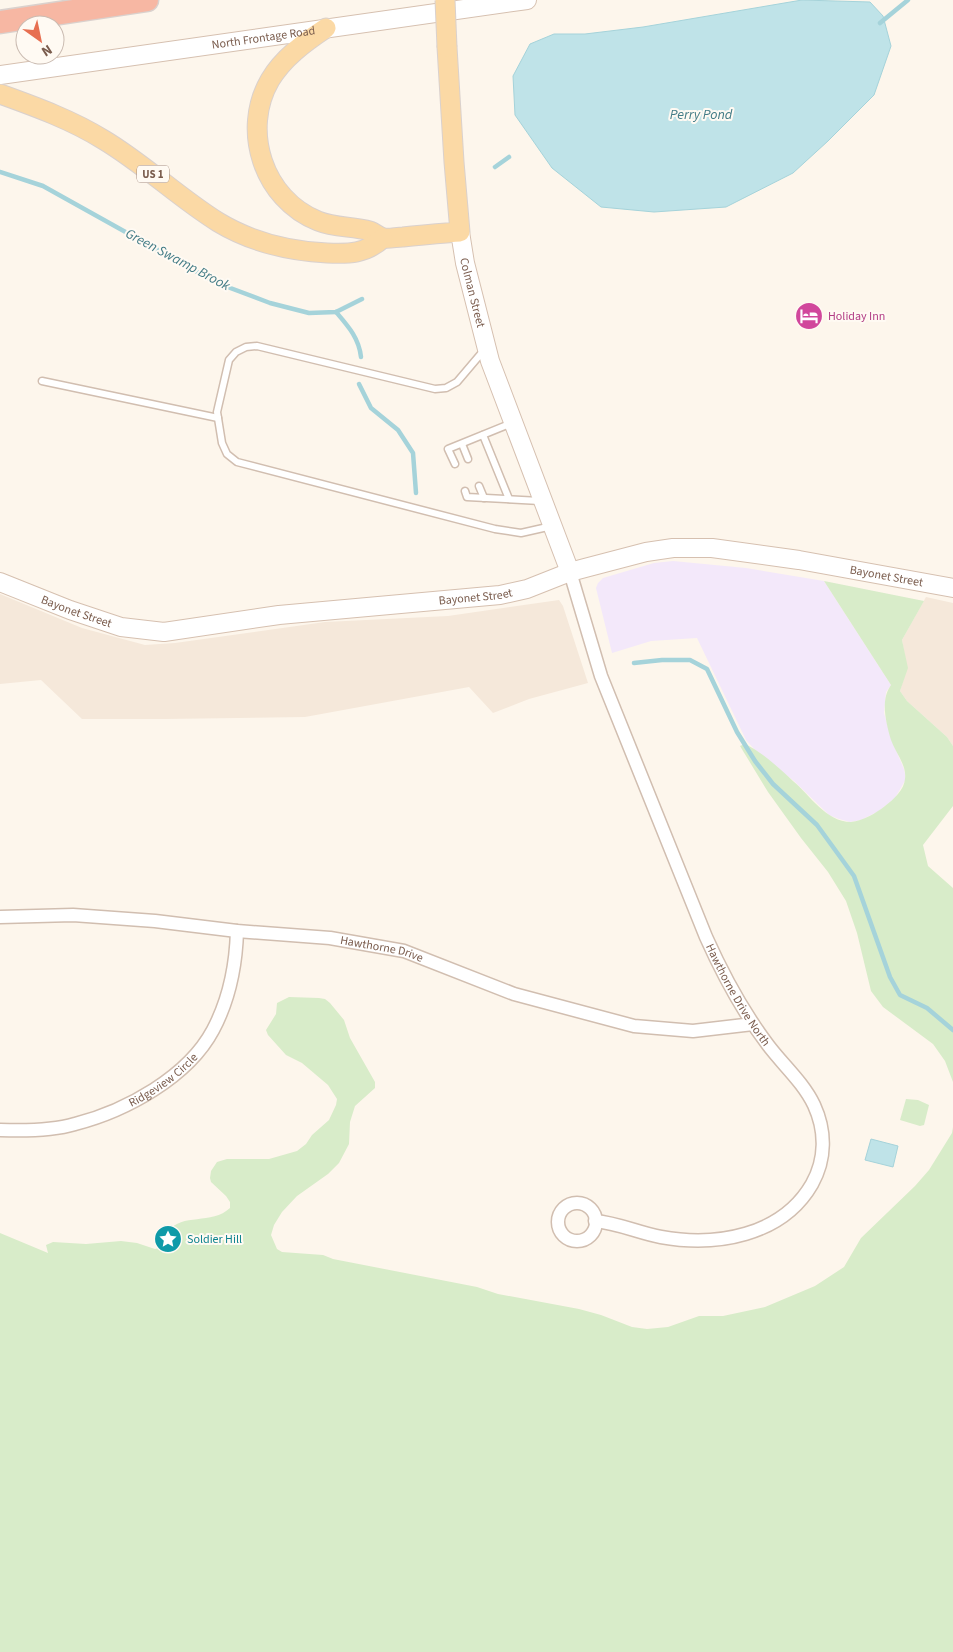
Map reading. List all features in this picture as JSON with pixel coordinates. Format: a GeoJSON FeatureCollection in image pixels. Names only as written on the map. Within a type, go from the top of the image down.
{"type":"FeatureCollection","features":[{"type":"Feature","properties":{"kind":"highway"},"geometry":{"type":"LineString","coordinates":[[0,22],[147,0]]}},
{"type":"Feature","properties":{"kind":"main road","name":"Colman Street"},"geometry":{"type":"LineString","coordinates":[[445,0],[453,153],[460,232]]}},
{"type":"Feature","properties":{"kind":"main road"},"geometry":{"type":"LineString","coordinates":[[326,28],[286,60],[269,82],[262,96],[258,116],[259,152],[272,183],[301,212],[322,222],[371,232],[383,238]]}},
{"type":"Feature","properties":{"kind":"main road","name":"US 1"},"geometry":{"type":"LineString","coordinates":[[0,94],[56,115],[104,140],[219,222],[267,244],[294,250],[338,253],[359,252],[368,249],[383,238],[460,232]]}},
{"type":"Feature","properties":{"kind":"street","name":"North Frontage Road"},"geometry":{"type":"LineString","coordinates":[[0,75],[526,0]]}},
{"type":"Feature","properties":{"kind":"street","name":"Colman Street"},"geometry":{"type":"LineString","coordinates":[[460,232],[465,263],[486,348],[570,572]]}},
{"type":"Feature","properties":{"kind":"street","name":"Bayonet Street"},"geometry":{"type":"LineString","coordinates":[[0,582],[70,610],[121,627],[164,632],[280,615],[500,595],[527,589],[570,572],[646,552],[674,548],[712,548],[819,563],[953,588]]}},
{"type":"Feature","properties":{"kind":"street","name":"Hawthorne Drive North"},"geometry":{"type":"LineString","coordinates":[[570,572],[601,676],[696,914],[721,970],[752,1024],[807,1092],[814,1104],[820,1120],[823,1142],[821,1160],[815,1177],[800,1201],[783,1217],[764,1228],[737,1236],[712,1240],[687,1240],[663,1238],[595,1221]]}},
{"type":"Feature","properties":{"kind":"street","name":"Hawthorne Drive"},"geometry":{"type":"LineString","coordinates":[[0,917],[73,915],[330,938],[404,951],[514,994],[634,1026],[693,1031],[752,1024]]}},
{"type":"Feature","properties":{"kind":"street","name":"Ridgeview Circle"},"geometry":{"type":"LineString","coordinates":[[0,1130],[28,1132],[75,1124],[117,1110],[160,1086],[190,1062],[213,1030],[228,993],[236,954],[237,931]]}},
{"type":"Feature","properties":{"kind":"lane"},"geometry":{"type":"LineString","coordinates":[[486,348],[457,382],[446,388],[435,389],[257,346],[246,347],[236,352],[229,360],[217,412],[222,443],[227,454],[237,462],[495,529],[521,533],[554,526]]}},
{"type":"Feature","properties":{"kind":"lane"},"geometry":{"type":"LineString","coordinates":[[42,382],[218,418]]}},
{"type":"Feature","properties":{"kind":"lane"},"geometry":{"type":"LineString","coordinates":[[454,464],[448,449],[513,423]]}},
{"type":"Feature","properties":{"kind":"lane"},"geometry":{"type":"LineString","coordinates":[[483,435],[509,499]]}},
{"type":"Feature","properties":{"kind":"lane"},"geometry":{"type":"LineString","coordinates":[[462,444],[468,459]]}},
{"type":"Feature","properties":{"kind":"lane"},"geometry":{"type":"LineString","coordinates":[[479,486],[484,498]]}},
{"type":"Feature","properties":{"kind":"lane"},"geometry":{"type":"LineString","coordinates":[[465,491],[467,497],[544,501]]}},
{"type":"Feature","properties":{"kind":"shaded area"},"geometry":{"type":"Polygon","coordinates":[[[673,561],[746,568],[824,581],[891,685],[886,692],[884,713],[906,779],[895,798],[879,811],[861,820],[850,822],[829,815],[794,781],[756,751],[746,740],[697,638],[651,641],[612,653],[596,588],[598,583],[603,578],[654,563],[673,561]]]}},
{"type":"Feature","properties":{"kind":"shaded area"},"geometry":{"type":"Polygon","coordinates":[[[0,594],[82,628],[145,645],[175,643],[325,622],[448,616],[559,600],[563,606],[588,683],[529,699],[493,713],[469,687],[305,717],[82,719],[41,680],[0,684],[0,594]]]}},
{"type":"Feature","properties":{"kind":"shaded area"},"geometry":{"type":"Polygon","coordinates":[[[926,597],[953,603],[953,746],[947,737],[907,701],[900,691],[907,668],[902,640],[926,597]]]}},
{"type":"Feature","properties":{"kind":"green space"},"geometry":{"type":"Polygon","coordinates":[[[824,581],[924,601],[902,640],[908,668],[900,691],[907,701],[947,737],[953,746],[953,806],[923,845],[928,866],[953,888],[953,1082],[945,1061],[933,1044],[883,1007],[871,991],[857,933],[846,901],[828,872],[768,792],[740,746],[745,744],[764,756],[788,776],[826,813],[842,821],[856,821],[873,814],[892,800],[903,787],[905,779],[904,769],[891,740],[885,712],[886,698],[891,685],[824,581]]]}},
{"type":"Feature","properties":{"kind":"green space"},"geometry":{"type":"Polygon","coordinates":[[[289,997],[319,998],[325,999],[330,1003],[344,1020],[350,1038],[375,1082],[375,1088],[355,1106],[350,1122],[349,1144],[339,1163],[328,1174],[297,1196],[282,1212],[274,1225],[271,1235],[277,1249],[282,1252],[323,1255],[333,1259],[477,1287],[498,1294],[579,1309],[632,1327],[647,1329],[668,1327],[699,1316],[723,1316],[765,1307],[815,1286],[844,1267],[861,1238],[929,1170],[952,1133],[953,1127],[953,1652],[0,1652],[0,1233],[48,1253],[46,1245],[53,1242],[86,1244],[121,1241],[137,1243],[155,1249],[166,1246],[169,1231],[181,1222],[215,1216],[230,1208],[230,1202],[226,1196],[211,1182],[211,1171],[217,1162],[227,1159],[269,1159],[297,1151],[329,1120],[336,1105],[337,1099],[328,1085],[302,1063],[286,1055],[268,1035],[266,1030],[276,1014],[277,1003],[289,997]]]}},
{"type":"Feature","properties":{"kind":"green space"},"geometry":{"type":"Polygon","coordinates":[[[906,1099],[918,1100],[929,1105],[924,1125],[920,1126],[900,1120],[906,1099]]]}},
{"type":"Feature","properties":{"kind":"water","name":"Perry Pond"},"geometry":{"type":"Polygon","coordinates":[[[802,0],[870,2],[883,16],[891,46],[874,95],[793,173],[726,207],[654,212],[601,207],[552,168],[515,115],[513,76],[530,44],[554,34],[585,34],[643,27],[802,0]]]}},
{"type":"Feature","properties":{"kind":"water"},"geometry":{"type":"Polygon","coordinates":[[[871,1139],[898,1146],[893,1167],[865,1160],[871,1139]]]}},
{"type":"Feature","properties":{"kind":"waterway","name":"Green Swamp Brook"},"geometry":{"type":"LineString","coordinates":[[880,23],[908,0]]}},
{"type":"Feature","properties":{"kind":"waterway","name":"Green Swamp Brook"},"geometry":{"type":"LineString","coordinates":[[495,167],[509,157]]}},
{"type":"Feature","properties":{"kind":"waterway","name":"Green Swamp Brook"},"geometry":{"type":"LineString","coordinates":[[0,172],[43,186],[217,283],[270,303],[309,313],[336,312],[362,299]]}},
{"type":"Feature","properties":{"kind":"waterway"},"geometry":{"type":"LineString","coordinates":[[336,312],[349,327],[358,344],[361,357]]}},
{"type":"Feature","properties":{"kind":"waterway"},"geometry":{"type":"LineString","coordinates":[[359,384],[371,408],[398,430],[413,453],[416,493]]}},
{"type":"Feature","properties":{"kind":"waterway"},"geometry":{"type":"LineString","coordinates":[[634,663],[690,660],[707,669],[737,732],[755,761],[773,784],[817,825],[854,876],[890,977],[900,995],[927,1008],[953,1030]]}},
{"type":"Feature","properties":{"kind":"place","name":"Holiday Inn"},"geometry":{"type":"Point","coordinates":[809,316]}},
{"type":"Feature","properties":{"kind":"place","name":"Soldier Hill"},"geometry":{"type":"Point","coordinates":[168,1239]}}]}
